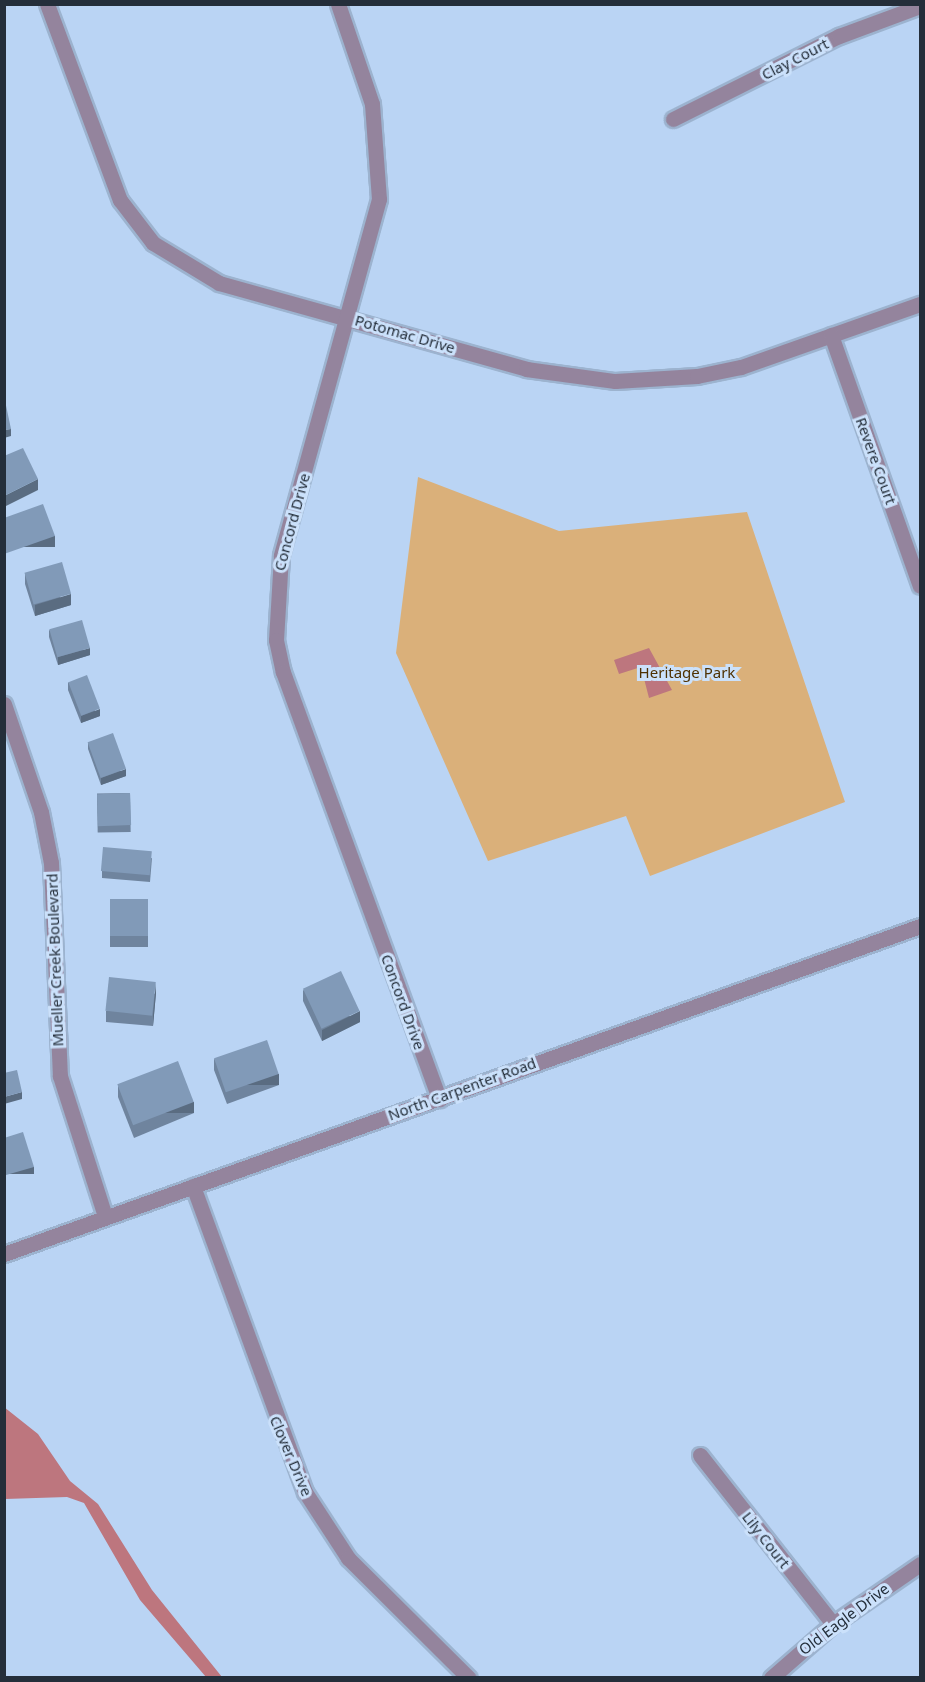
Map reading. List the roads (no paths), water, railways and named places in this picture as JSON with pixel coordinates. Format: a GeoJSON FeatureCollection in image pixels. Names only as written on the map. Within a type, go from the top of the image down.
{"type":"FeatureCollection","features":[{"type":"Feature","properties":{"kind":"street","name":"Potomac Drive"},"geometry":{"type":"LineString","coordinates":[[47,4],[107,173],[120,200],[153,243],[219,283],[526,369],[615,381],[719,372],[921,304]]}},
{"type":"Feature","properties":{"kind":"street","name":"Concord Drive"},"geometry":{"type":"LineString","coordinates":[[338,4],[372,104],[381,170],[374,232],[281,556],[276,640],[283,672],[439,1099]]}},
{"type":"Feature","properties":{"kind":"street","name":"Clay Court"},"geometry":{"type":"LineString","coordinates":[[673,119],[839,36],[921,6]]}},
{"type":"Feature","properties":{"kind":"street","name":"Revere Court"},"geometry":{"type":"LineString","coordinates":[[831,335],[921,586]]}},
{"type":"Feature","properties":{"kind":"street","name":"Mueller Creek Boulevard"},"geometry":{"type":"LineString","coordinates":[[4,704],[38,802],[51,863],[60,1076],[105,1216]]}},
{"type":"Feature","properties":{"kind":"street","name":"North Carpenter Road"},"geometry":{"type":"LineString","coordinates":[[4,1254],[921,926]]}},
{"type":"Feature","properties":{"kind":"street","name":"Clover Drive"},"geometry":{"type":"LineString","coordinates":[[193,1186],[305,1492],[348,1558],[469,1677]]}},
{"type":"Feature","properties":{"kind":"street","name":"Lily Court"},"geometry":{"type":"LineString","coordinates":[[700,1455],[833,1624]]}},
{"type":"Feature","properties":{"kind":"street","name":"Old Eagle Drive"},"geometry":{"type":"LineString","coordinates":[[771,1677],[833,1624],[921,1564]]}},
{"type":"Feature","properties":{"kind":"park label","name":"Heritage Park"},"geometry":{"type":"Point","coordinates":[687,673]}}]}
